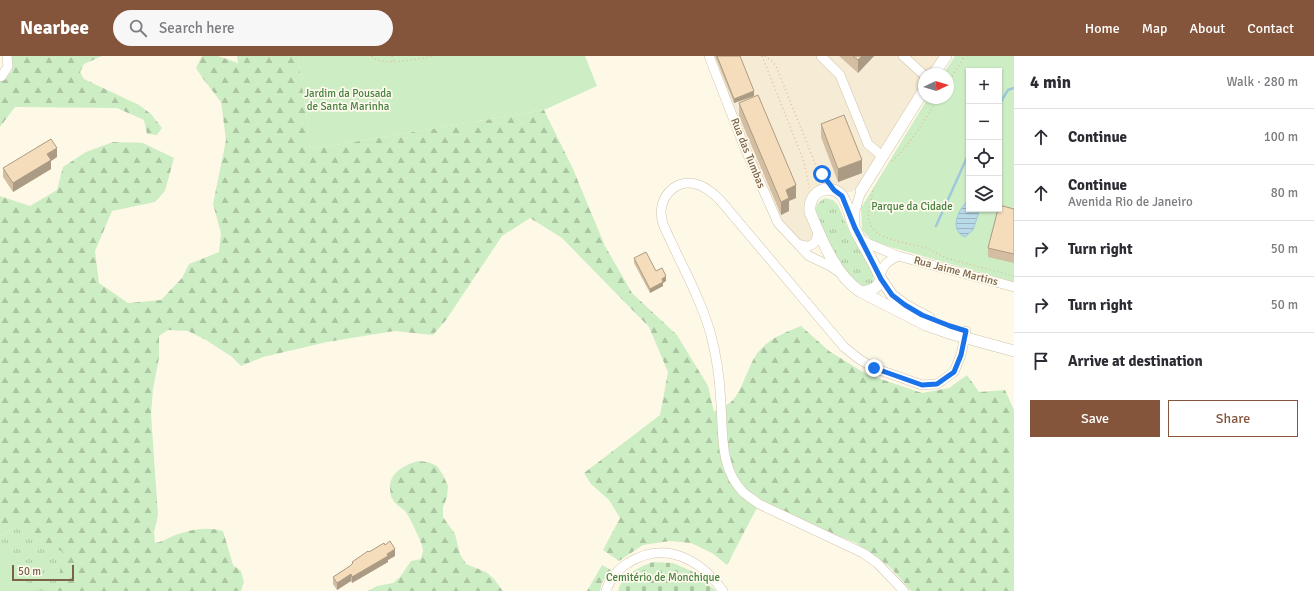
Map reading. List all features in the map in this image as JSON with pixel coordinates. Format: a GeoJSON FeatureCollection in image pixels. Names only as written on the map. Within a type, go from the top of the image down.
{"type":"FeatureCollection","features":[{"type":"Feature","properties":{"kind":"street"},"geometry":{"type":"LineString","coordinates":[[0,77],[8,66],[7,56]]}},
{"type":"Feature","properties":{"kind":"street","name":"Rua das Tumbas"},"geometry":{"type":"LineString","coordinates":[[709,56],[744,146],[778,223],[809,256],[841,273]]}},
{"type":"Feature","properties":{"kind":"street"},"geometry":{"type":"LineString","coordinates":[[821,56],[840,75],[868,144],[885,160]]}},
{"type":"Feature","properties":{"kind":"street"},"geometry":{"type":"LineString","coordinates":[[903,56],[918,70]]}},
{"type":"Feature","properties":{"kind":"street"},"geometry":{"type":"LineString","coordinates":[[938,68],[946,56]]}},
{"type":"Feature","properties":{"kind":"street"},"geometry":{"type":"LineString","coordinates":[[855,228],[855,211],[861,191],[885,160],[918,101]]}},
{"type":"Feature","properties":{"kind":"street"},"geometry":{"type":"LineString","coordinates":[[904,591],[877,563],[864,553],[759,504],[744,493],[733,478],[725,460],[719,377],[711,336],[700,304],[663,224],[661,212],[664,200],[668,192],[674,186],[686,182],[700,185],[711,192],[720,200],[844,347],[859,359],[874,368],[922,385],[937,384],[954,372],[961,355],[966,334]]}},
{"type":"Feature","properties":{"kind":"street"},"geometry":{"type":"LineString","coordinates":[[861,191],[854,194],[838,193],[825,189],[818,192],[811,200],[809,205],[810,212],[818,230],[841,273],[852,287],[926,325],[1014,344]]}},
{"type":"Feature","properties":{"kind":"street"},"geometry":{"type":"LineString","coordinates":[[838,193],[880,277],[892,295],[922,315],[966,334],[1014,351]]}},
{"type":"Feature","properties":{"kind":"street"},"geometry":{"type":"LineString","coordinates":[[797,244],[806,247],[812,245],[817,240],[818,230]]}},
{"type":"Feature","properties":{"kind":"street","name":"Rua Jaime Martins"},"geometry":{"type":"LineString","coordinates":[[862,241],[898,256],[1014,287]]}},
{"type":"Feature","properties":{"kind":"street"},"geometry":{"type":"LineString","coordinates":[[861,292],[874,290],[879,285],[883,267],[888,261],[898,256]]}},
{"type":"Feature","properties":{"kind":"street"},"geometry":{"type":"LineString","coordinates":[[606,591],[608,585],[622,566],[639,556],[660,552],[676,555],[690,560],[717,582],[723,591]]}},
{"type":"Feature","properties":{"kind":"path"},"geometry":{"type":"LineString","coordinates":[[372,56],[375,59],[386,62],[434,56]]}},
{"type":"Feature","properties":{"kind":"path"},"geometry":{"type":"LineString","coordinates":[[392,56],[394,62]]}},
{"type":"Feature","properties":{"kind":"path"},"geometry":{"type":"LineString","coordinates":[[762,56],[804,164],[808,178],[809,205]]}},
{"type":"Feature","properties":{"kind":"path"},"geometry":{"type":"LineString","coordinates":[[765,56],[776,66],[815,163],[838,193]]}},
{"type":"Feature","properties":{"kind":"path"},"geometry":{"type":"LineString","coordinates":[[954,73],[965,56]]}},
{"type":"Feature","properties":{"kind":"path"},"geometry":{"type":"LineString","coordinates":[[885,160],[898,155],[935,104]]}},
{"type":"Feature","properties":{"kind":"path"},"geometry":{"type":"LineString","coordinates":[[873,191],[868,216],[872,226],[878,234],[893,240],[927,248],[946,258],[1014,276]]}},
{"type":"Feature","properties":{"kind":"shaded area"},"geometry":{"type":"Polygon","coordinates":[[[711,56],[940,56],[933,68],[918,68],[918,92],[863,181],[855,190],[843,193],[820,189],[805,212],[814,239],[804,245],[776,216],[711,56]]]}},
{"type":"Feature","properties":{"kind":"green space"},"geometry":{"type":"Polygon","coordinates":[[[12,56],[102,56],[84,64],[80,72],[84,79],[139,105],[151,114],[162,128],[157,135],[147,134],[144,120],[117,108],[15,107],[0,127],[0,81],[5,79],[12,71],[12,56]]]}},
{"type":"Feature","properties":{"kind":"green space"},"geometry":{"type":"Polygon","coordinates":[[[202,56],[218,56],[238,63],[237,56],[298,56],[311,149],[544,110],[573,169],[605,246],[632,293],[677,335],[708,386],[714,412],[732,401],[736,396],[755,356],[763,346],[778,336],[801,326],[829,351],[866,374],[922,393],[949,388],[967,375],[979,392],[1005,390],[1014,410],[1014,591],[911,591],[890,567],[856,543],[759,504],[727,565],[712,553],[691,543],[670,541],[643,545],[619,561],[603,550],[620,518],[609,500],[591,484],[584,473],[660,415],[668,372],[649,327],[562,238],[530,218],[502,236],[446,320],[433,335],[394,331],[327,342],[263,357],[241,366],[232,357],[206,340],[188,331],[168,330],[159,336],[159,358],[153,389],[151,414],[158,515],[154,532],[155,543],[191,530],[210,529],[223,531],[233,565],[241,571],[244,582],[241,591],[57,591],[63,552],[15,527],[0,536],[0,196],[30,206],[57,190],[63,167],[86,152],[113,142],[143,143],[174,158],[165,191],[155,202],[112,211],[95,251],[99,283],[128,303],[161,300],[182,278],[189,264],[219,252],[221,233],[213,204],[226,140],[221,102],[196,68],[202,56]]]}},
{"type":"Feature","properties":{"kind":"green space","name":"Jardim da Pousada de Santa Marinha"},"geometry":{"type":"Polygon","coordinates":[[[298,56],[585,56],[597,86],[544,110],[311,149],[298,56]]]}},
{"type":"Feature","properties":{"kind":"green space","name":"Parque da Cidade"},"geometry":{"type":"Polygon","coordinates":[[[955,56],[1014,56],[1014,282],[873,242],[862,230],[861,208],[924,104],[954,104],[954,68],[947,68],[955,56]]]}},
{"type":"Feature","properties":{"kind":"green space"},"geometry":{"type":"Polygon","coordinates":[[[826,198],[833,200],[838,205],[850,233],[874,275],[872,284],[866,288],[855,286],[831,248],[815,212],[817,204],[826,198]]]}},
{"type":"Feature","properties":{"kind":"green space"},"geometry":{"type":"Polygon","coordinates":[[[418,461],[428,462],[437,466],[443,475],[448,486],[447,497],[443,507],[443,517],[455,534],[460,554],[466,564],[486,572],[494,579],[503,591],[368,591],[377,586],[393,583],[400,577],[411,561],[421,559],[423,550],[418,536],[405,511],[396,504],[391,497],[390,489],[392,478],[398,470],[418,461]]]}},
{"type":"Feature","properties":{"kind":"green space"},"geometry":{"type":"Polygon","coordinates":[[[15,527],[64,552],[57,591],[0,591],[0,536],[15,527]]]}},
{"type":"Feature","properties":{"kind":"green space"},"geometry":{"type":"Polygon","coordinates":[[[2,542],[32,591],[0,591],[0,543],[2,542]]]}},
{"type":"Feature","properties":{"kind":"green space","name":"Cemitério de Monchique"},"geometry":{"type":"Polygon","coordinates":[[[653,562],[673,563],[696,573],[716,591],[618,591],[623,580],[631,572],[653,562]]]}},
{"type":"Feature","properties":{"kind":"green space"},"geometry":{"type":"Polygon","coordinates":[[[602,565],[611,570],[602,583],[600,591],[587,591],[602,565]]]}},
{"type":"Feature","properties":{"kind":"water"},"geometry":{"type":"Polygon","coordinates":[[[966,202],[966,212],[979,212],[973,230],[965,237],[960,234],[956,224],[959,213],[966,202]]]}},
{"type":"Feature","properties":{"kind":"building"},"geometry":{"type":"Polygon","coordinates":[[[717,56],[740,56],[754,91],[734,99],[717,56]]]}},
{"type":"Feature","properties":{"kind":"building"},"geometry":{"type":"Polygon","coordinates":[[[853,56],[862,56],[858,60],[853,56]]]}},
{"type":"Feature","properties":{"kind":"building"},"geometry":{"type":"Polygon","coordinates":[[[758,95],[796,185],[786,190],[789,198],[781,202],[739,103],[758,95]]]}},
{"type":"Feature","properties":{"kind":"building"},"geometry":{"type":"Polygon","coordinates":[[[844,115],[862,160],[838,169],[821,124],[844,115]]]}},
{"type":"Feature","properties":{"kind":"building"},"geometry":{"type":"Polygon","coordinates":[[[51,139],[57,148],[47,154],[51,160],[13,183],[3,168],[51,139]]]}},
{"type":"Feature","properties":{"kind":"building"},"geometry":{"type":"Polygon","coordinates":[[[1002,206],[1014,209],[1014,254],[988,248],[997,212],[1002,212],[1002,206]]]}},
{"type":"Feature","properties":{"kind":"building"},"geometry":{"type":"Polygon","coordinates":[[[646,252],[656,271],[662,268],[666,276],[662,279],[663,282],[650,289],[634,258],[646,252]]]}},
{"type":"Feature","properties":{"kind":"building"},"geometry":{"type":"Polygon","coordinates":[[[390,541],[395,549],[387,554],[388,556],[352,577],[351,574],[337,583],[333,577],[350,566],[353,563],[352,562],[368,551],[369,552],[384,543],[385,545],[390,541]]]}},
{"type":"Feature","properties":{"kind":"waterway"},"geometry":{"type":"LineString","coordinates":[[1000,104],[1008,90],[1014,88]]}},
{"type":"Feature","properties":{"kind":"waterway"},"geometry":{"type":"LineString","coordinates":[[936,226],[966,160]]}},
{"type":"Feature","properties":{"kind":"route"},"geometry":{"type":"LineString","coordinates":[[822,174],[834,190],[842,196],[855,228],[881,279],[892,295],[922,315],[966,331],[961,355],[954,372],[937,384],[922,385],[874,368]]}}]}
